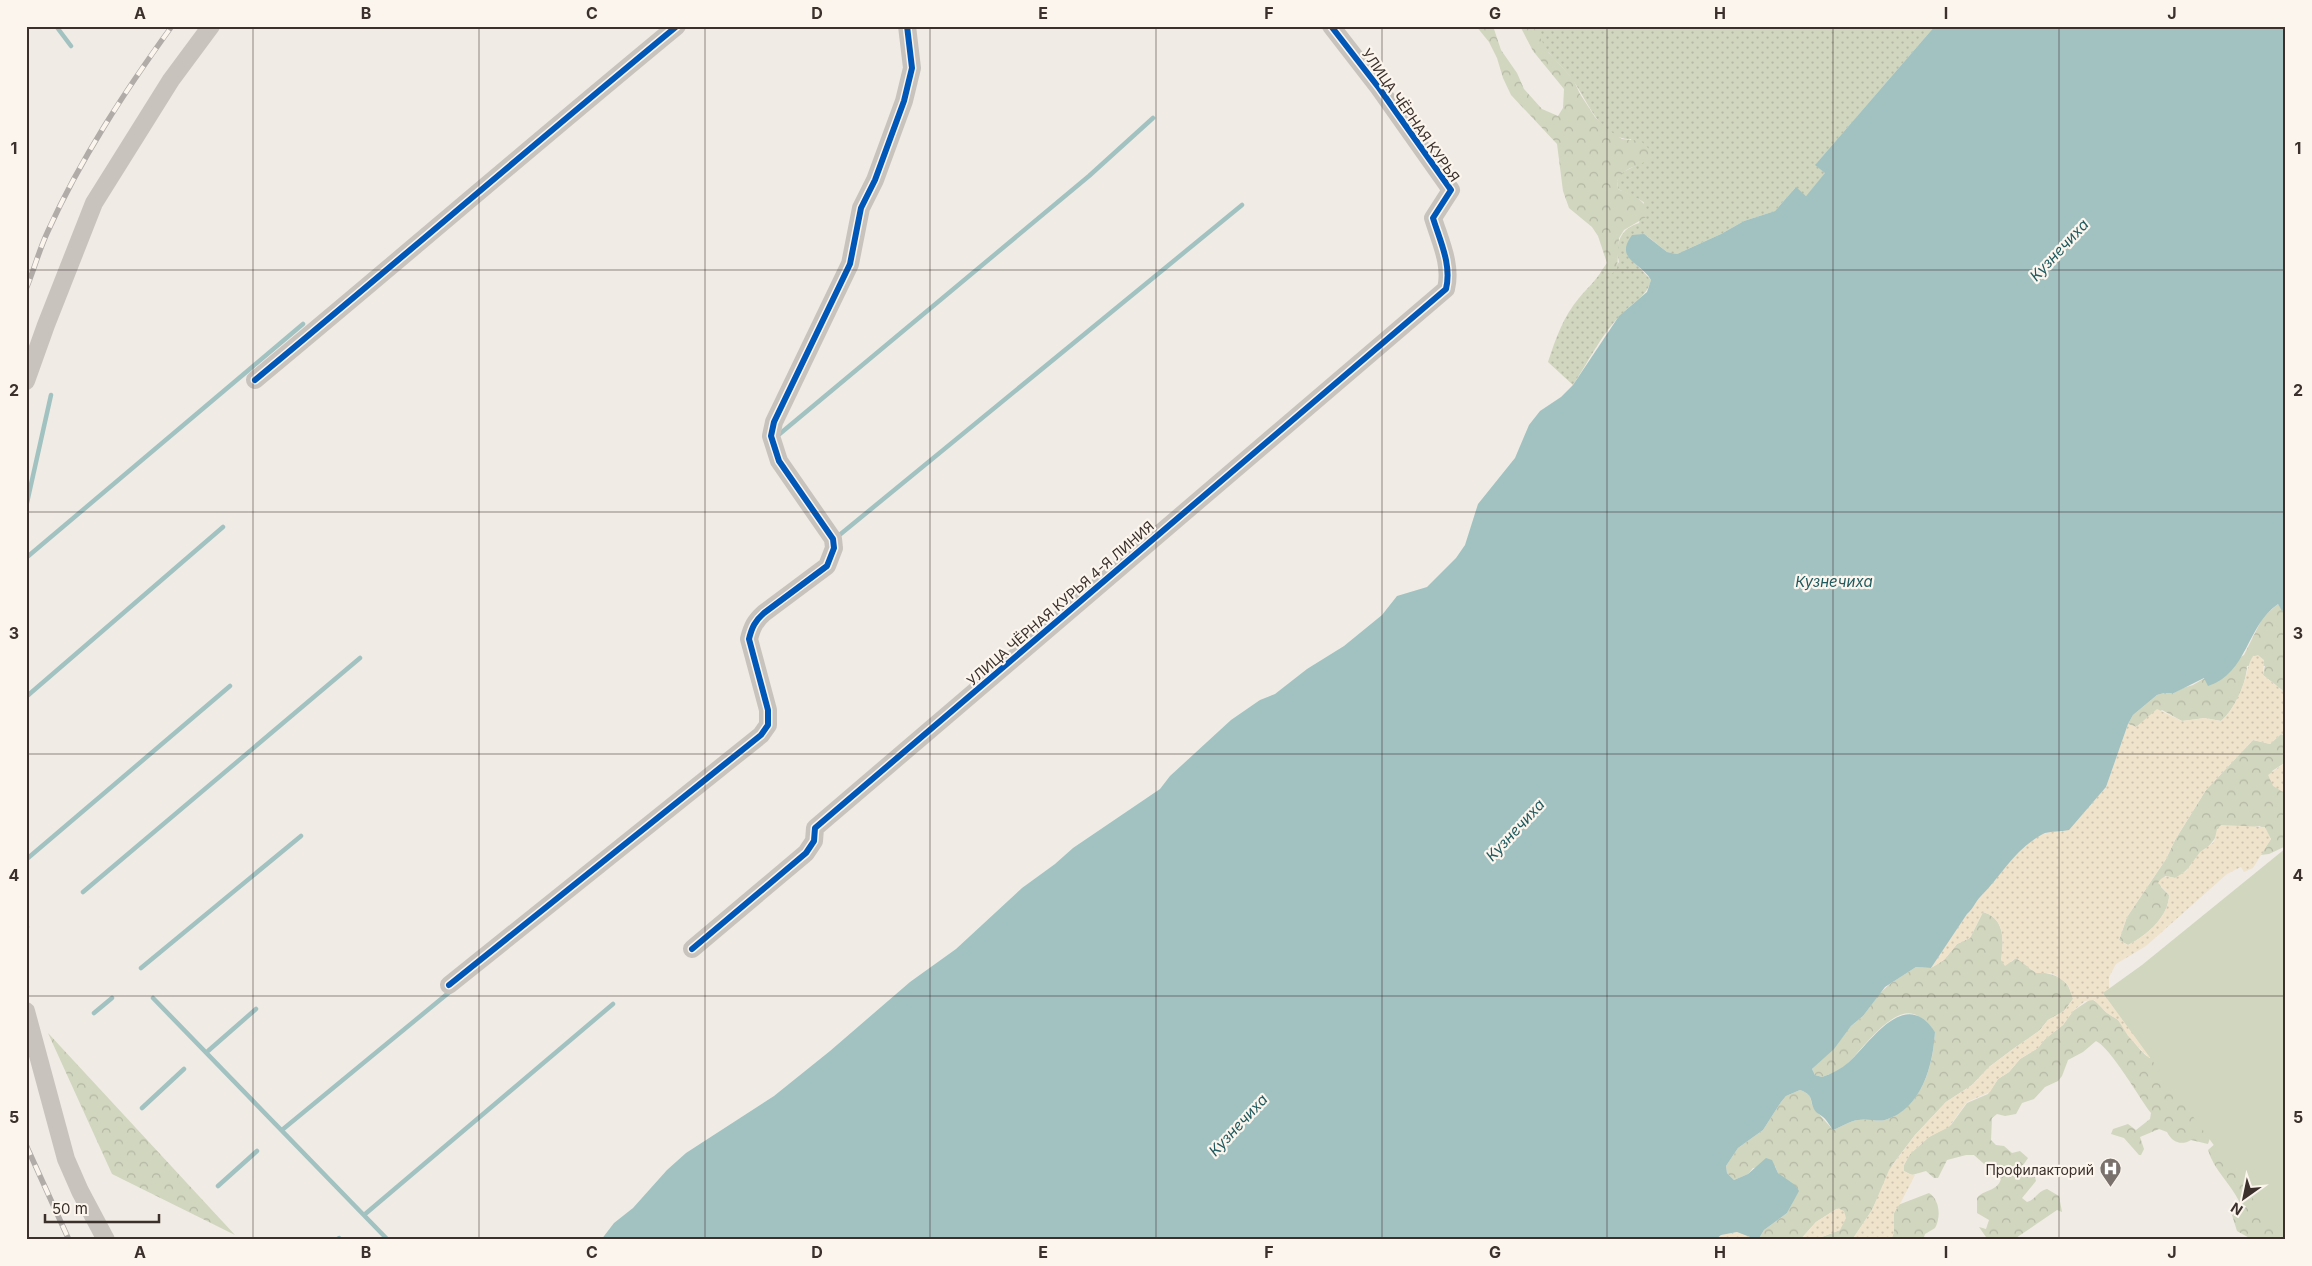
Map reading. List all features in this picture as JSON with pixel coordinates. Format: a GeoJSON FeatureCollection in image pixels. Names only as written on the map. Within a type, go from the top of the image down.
{"type":"FeatureCollection","features":[{"type":"Feature","properties":{"kind":"street"},"geometry":{"type":"LineString","coordinates":[[26,381],[94,204],[171,80],[211,26]]}},
{"type":"Feature","properties":{"kind":"street"},"geometry":{"type":"LineString","coordinates":[[255,380],[415,247],[542,137],[677,26]]}},
{"type":"Feature","properties":{"kind":"street"},"geometry":{"type":"LineString","coordinates":[[449,985],[760,735],[768,725],[768,710],[750,638],[751,631],[755,621],[764,613],[827,566],[834,548],[833,540],[779,461],[771,436],[774,422],[850,264],[861,208],[875,180],[904,102],[912,68],[907,26]]}},
{"type":"Feature","properties":{"kind":"street","name":"УЛИЦА ЧЁРНАЯ КУРЬЯ"},"geometry":{"type":"LineString","coordinates":[[1331,26],[1379,88],[1451,190],[1433,218],[1448,265],[1448,278]]}},
{"type":"Feature","properties":{"kind":"street","name":"УЛИЦА ЧЁРНАЯ КУРЬЯ 4-Я ЛИНИЯ"},"geometry":{"type":"LineString","coordinates":[[692,949],[806,854],[814,841],[815,828],[1446,289],[1448,278]]}},
{"type":"Feature","properties":{"kind":"street"},"geometry":{"type":"LineString","coordinates":[[26,1011],[66,1158],[80,1191],[106,1240]]}},
{"type":"Feature","properties":{"kind":"green space"},"geometry":{"type":"Polygon","coordinates":[[[1476,26],[1493,26],[1501,50],[1517,73],[1524,89],[1542,109],[1558,116],[1563,108],[1564,89],[1533,51],[1520,26],[1533,26],[1549,53],[1573,79],[1595,117],[1607,129],[1622,139],[1641,141],[1648,148],[1651,156],[1643,163],[1625,171],[1617,181],[1618,189],[1642,202],[1645,206],[1646,217],[1624,230],[1619,238],[1617,270],[1610,275],[1602,270],[1607,263],[1598,236],[1592,227],[1569,208],[1563,191],[1557,144],[1511,95],[1489,42],[1476,26]]]}},
{"type":"Feature","properties":{"kind":"green space"},"geometry":{"type":"Polygon","coordinates":[[[1533,26],[1935,26],[1816,164],[1826,173],[1806,196],[1795,188],[1775,211],[1744,221],[1677,254],[1667,252],[1647,236],[1632,260],[1651,280],[1649,286],[1644,294],[1609,328],[1573,385],[1548,362],[1557,336],[1573,305],[1602,270],[1610,275],[1619,262],[1618,249],[1620,238],[1627,229],[1639,223],[1644,202],[1618,189],[1617,181],[1621,173],[1637,165],[1631,139],[1621,138],[1612,134],[1598,120],[1571,78],[1545,47],[1533,26]]]}},
{"type":"Feature","properties":{"kind":"green space"},"geometry":{"type":"Polygon","coordinates":[[[2278,604],[2282,610],[2286,607],[2286,697],[2282,690],[2263,675],[2265,666],[2247,666],[2239,696],[2231,710],[2221,721],[2205,718],[2182,721],[2162,710],[2136,727],[2128,724],[2133,715],[2157,695],[2174,693],[2193,685],[2244,655],[2263,617],[2278,604]]]}},
{"type":"Feature","properties":{"kind":"green space"},"geometry":{"type":"Polygon","coordinates":[[[2281,734],[2286,736],[2286,762],[2272,771],[2283,792],[2286,790],[2286,846],[2269,854],[2260,855],[2271,839],[2260,826],[2249,828],[2233,826],[2216,836],[2181,875],[2175,878],[2165,876],[2161,887],[2169,895],[2168,903],[2161,918],[2149,931],[2128,945],[2119,940],[2127,917],[2166,859],[2175,840],[2206,790],[2253,740],[2270,744],[2281,734]]]}},
{"type":"Feature","properties":{"kind":"green space"},"geometry":{"type":"Polygon","coordinates":[[[2286,848],[2286,1240],[2283,1240],[2103,993],[2142,965],[2286,848]]]}},
{"type":"Feature","properties":{"kind":"green space"},"geometry":{"type":"Polygon","coordinates":[[[1983,912],[1996,919],[1999,925],[2003,945],[2001,960],[2011,962],[2016,958],[2030,969],[2057,976],[2067,984],[2073,999],[2064,1011],[2048,1020],[2039,1031],[1989,1067],[1972,1085],[1946,1102],[1915,1135],[1893,1164],[1872,1210],[1852,1240],[1814,1240],[1840,1230],[1838,1208],[1816,1222],[1800,1240],[1758,1240],[1764,1230],[1787,1213],[1798,1191],[1778,1173],[1775,1166],[1753,1168],[1748,1174],[1734,1180],[1727,1173],[1726,1166],[1738,1148],[1763,1130],[1786,1096],[1800,1090],[1809,1096],[1814,1108],[1833,1130],[1858,1120],[1885,1120],[1898,1114],[1908,1106],[1917,1096],[1923,1084],[1932,1059],[1934,1045],[1935,1032],[1918,1016],[1909,1013],[1888,1022],[1878,1030],[1846,1065],[1837,1071],[1822,1077],[1815,1075],[1812,1069],[1833,1049],[1851,1026],[1863,1016],[1880,993],[1891,983],[1916,967],[1931,968],[1944,960],[1957,944],[1970,938],[1983,912]]]}},
{"type":"Feature","properties":{"kind":"green space"},"geometry":{"type":"Polygon","coordinates":[[[2091,999],[2118,1020],[2140,1050],[2149,1058],[2151,1057],[2210,1138],[2208,1144],[2191,1140],[2180,1143],[2171,1138],[2167,1132],[2159,1129],[2140,1137],[2144,1149],[2141,1155],[2139,1155],[2124,1138],[2111,1134],[2113,1129],[2128,1124],[2136,1130],[2150,1119],[2151,1113],[2117,1063],[2102,1045],[2096,1041],[2083,1052],[2068,1060],[2058,1081],[2045,1087],[2034,1099],[2022,1103],[2016,1114],[2005,1116],[1997,1114],[1992,1118],[1991,1140],[1996,1145],[2004,1146],[2012,1153],[2020,1151],[2028,1158],[2019,1171],[2026,1177],[2035,1177],[2036,1181],[2022,1198],[2027,1202],[2047,1189],[2059,1196],[2062,1212],[2057,1210],[2013,1240],[1988,1240],[1979,1227],[1986,1229],[1989,1220],[1977,1213],[1977,1198],[1997,1186],[2001,1179],[1974,1155],[1947,1160],[1938,1178],[1934,1178],[1926,1171],[1912,1175],[1904,1171],[1904,1165],[1910,1154],[1929,1137],[1951,1125],[1967,1103],[1988,1094],[1998,1079],[2009,1072],[2020,1059],[2038,1048],[2045,1039],[2063,1025],[2073,1011],[2091,999]]]}},
{"type":"Feature","properties":{"kind":"green space"},"geometry":{"type":"Polygon","coordinates":[[[48,1033],[235,1235],[112,1174],[48,1033]]]}},
{"type":"Feature","properties":{"kind":"green space"},"geometry":{"type":"Polygon","coordinates":[[[2216,1143],[2286,1153],[2283,1230],[2279,1240],[2253,1240],[2237,1231],[2231,1212],[2238,1207],[2239,1201],[2214,1164],[2208,1150],[2216,1143]]]}},
{"type":"Feature","properties":{"kind":"green space"},"geometry":{"type":"Polygon","coordinates":[[[1929,1193],[1937,1204],[1939,1214],[1935,1228],[1925,1234],[1923,1240],[1891,1240],[1894,1232],[1894,1213],[1898,1205],[1929,1193]]]}},
{"type":"Feature","properties":{"kind":"sand"},"geometry":{"type":"Polygon","coordinates":[[[2258,655],[2264,660],[2263,675],[2282,690],[2286,697],[2286,736],[2281,734],[2270,744],[2253,740],[2206,790],[2175,840],[2166,859],[2127,917],[2119,940],[2128,945],[2149,931],[2161,918],[2168,903],[2169,895],[2158,883],[2163,877],[2175,878],[2186,871],[2200,852],[2214,842],[2217,829],[2221,825],[2265,827],[2271,839],[2253,868],[2244,872],[2241,867],[2227,874],[2146,946],[2116,964],[2109,977],[2109,988],[2151,1057],[2149,1058],[2128,1036],[2118,1020],[2107,1013],[2094,1000],[2085,1001],[2038,1048],[2020,1059],[2009,1072],[1998,1079],[1990,1092],[1967,1102],[1949,1127],[1929,1137],[1910,1154],[1904,1165],[1904,1171],[1915,1175],[1894,1213],[1894,1232],[1891,1240],[1852,1240],[1872,1210],[1889,1170],[1915,1135],[1946,1102],[1972,1085],[1989,1067],[2039,1031],[2048,1020],[2064,1011],[2073,999],[2068,985],[2051,973],[2036,973],[2016,958],[2005,966],[2001,960],[2003,945],[1999,925],[1996,919],[1983,912],[1970,938],[1957,944],[1944,960],[1931,968],[1967,914],[2015,854],[2037,837],[2048,832],[2061,832],[2078,819],[2106,787],[2128,724],[2136,727],[2157,709],[2182,721],[2205,718],[2221,721],[2239,696],[2251,659],[2253,656],[2258,655]]]}},
{"type":"Feature","properties":{"kind":"sand"},"geometry":{"type":"Polygon","coordinates":[[[2286,762],[2286,790],[2283,792],[2273,786],[2268,775],[2286,762]]]}},
{"type":"Feature","properties":{"kind":"sand"},"geometry":{"type":"Polygon","coordinates":[[[1838,1208],[1844,1211],[1846,1218],[1840,1230],[1814,1240],[1800,1240],[1816,1222],[1838,1208]]]}},
{"type":"Feature","properties":{"kind":"sand"},"geometry":{"type":"Polygon","coordinates":[[[1737,1232],[1745,1233],[1755,1240],[1715,1240],[1721,1235],[1737,1232]]]}},
{"type":"Feature","properties":{"kind":"water","name":"Кузнечиха"},"geometry":{"type":"Polygon","coordinates":[[[1935,26],[2286,26],[2286,607],[2282,611],[2278,604],[2267,613],[2239,660],[2221,680],[2208,686],[2204,678],[2174,693],[2157,695],[2133,715],[2128,724],[2106,787],[2069,830],[2045,833],[2025,846],[1979,898],[1931,968],[1916,967],[1885,987],[1834,1049],[1812,1069],[1815,1075],[1822,1077],[1836,1071],[1849,1062],[1889,1022],[1900,1016],[1912,1014],[1924,1019],[1935,1032],[1932,1058],[1928,1071],[1917,1096],[1908,1106],[1898,1114],[1885,1120],[1858,1120],[1833,1130],[1824,1118],[1816,1112],[1808,1094],[1800,1090],[1786,1096],[1763,1130],[1738,1148],[1726,1166],[1727,1173],[1734,1180],[1748,1174],[1766,1158],[1772,1160],[1778,1173],[1795,1185],[1799,1191],[1787,1213],[1764,1230],[1758,1240],[1737,1232],[1721,1235],[1715,1240],[601,1240],[614,1223],[633,1208],[667,1170],[686,1153],[774,1096],[910,982],[956,949],[1022,888],[1073,848],[1160,789],[1170,776],[1231,720],[1260,700],[1275,694],[1307,669],[1344,646],[1382,615],[1397,596],[1427,587],[1456,558],[1465,545],[1478,504],[1515,458],[1529,425],[1540,411],[1561,397],[1573,385],[1619,316],[1647,292],[1651,280],[1627,255],[1627,243],[1632,235],[1644,234],[1667,252],[1677,254],[1744,221],[1775,211],[1796,187],[1806,196],[1825,173],[1815,165],[1935,26]]]}},
{"type":"Feature","properties":{"kind":"waterway"},"geometry":{"type":"LineString","coordinates":[[56,26],[71,46]]}},
{"type":"Feature","properties":{"kind":"waterway"},"geometry":{"type":"LineString","coordinates":[[776,437],[1089,176],[1153,118]]}},
{"type":"Feature","properties":{"kind":"waterway"},"geometry":{"type":"LineString","coordinates":[[837,537],[1242,205]]}},
{"type":"Feature","properties":{"kind":"waterway"},"geometry":{"type":"LineString","coordinates":[[26,558],[303,324]]}},
{"type":"Feature","properties":{"kind":"waterway"},"geometry":{"type":"LineString","coordinates":[[26,507],[51,395]]}},
{"type":"Feature","properties":{"kind":"waterway"},"geometry":{"type":"LineString","coordinates":[[26,697],[223,527]]}},
{"type":"Feature","properties":{"kind":"waterway"},"geometry":{"type":"LineString","coordinates":[[83,892],[360,658]]}},
{"type":"Feature","properties":{"kind":"waterway"},"geometry":{"type":"LineString","coordinates":[[28,858],[230,686]]}},
{"type":"Feature","properties":{"kind":"waterway"},"geometry":{"type":"LineString","coordinates":[[141,968],[301,836]]}},
{"type":"Feature","properties":{"kind":"waterway"},"geometry":{"type":"LineString","coordinates":[[26,922],[27,927]]}},
{"type":"Feature","properties":{"kind":"waterway"},"geometry":{"type":"LineString","coordinates":[[282,1130],[452,990]]}},
{"type":"Feature","properties":{"kind":"waterway"},"geometry":{"type":"LineString","coordinates":[[94,1013],[112,998]]}},
{"type":"Feature","properties":{"kind":"waterway"},"geometry":{"type":"LineString","coordinates":[[153,998],[388,1240]]}},
{"type":"Feature","properties":{"kind":"waterway"},"geometry":{"type":"LineString","coordinates":[[364,1215],[613,1004]]}},
{"type":"Feature","properties":{"kind":"waterway"},"geometry":{"type":"LineString","coordinates":[[208,1051],[256,1009]]}},
{"type":"Feature","properties":{"kind":"waterway"},"geometry":{"type":"LineString","coordinates":[[142,1108],[184,1069]]}},
{"type":"Feature","properties":{"kind":"waterway"},"geometry":{"type":"LineString","coordinates":[[218,1186],[257,1151]]}},
{"type":"Feature","properties":{"kind":"railway"},"geometry":{"type":"LineString","coordinates":[[26,289],[45,238],[89,151],[137,75],[172,26]]}},
{"type":"Feature","properties":{"kind":"railway"},"geometry":{"type":"LineString","coordinates":[[26,1145],[69,1240]]}},
{"type":"Feature","properties":{"kind":"cycle path"},"geometry":{"type":"LineString","coordinates":[[255,380],[677,26]]}},
{"type":"Feature","properties":{"kind":"cycle path"},"geometry":{"type":"LineString","coordinates":[[449,985],[761,735],[768,725],[768,710],[749,639],[751,631],[764,613],[827,566],[834,548],[833,539],[779,461],[771,436],[774,422],[850,264],[861,208],[875,180],[904,101],[912,68],[907,26]]}},
{"type":"Feature","properties":{"kind":"cycle path"},"geometry":{"type":"LineString","coordinates":[[692,949],[806,853],[814,841],[815,828],[1446,289],[1446,262],[1433,218],[1451,190],[1379,88],[1331,26]]}},
{"type":"Feature","properties":{"kind":"place","name":"Профилакторий"},"geometry":{"type":"Point","coordinates":[2110,1188]}}]}
